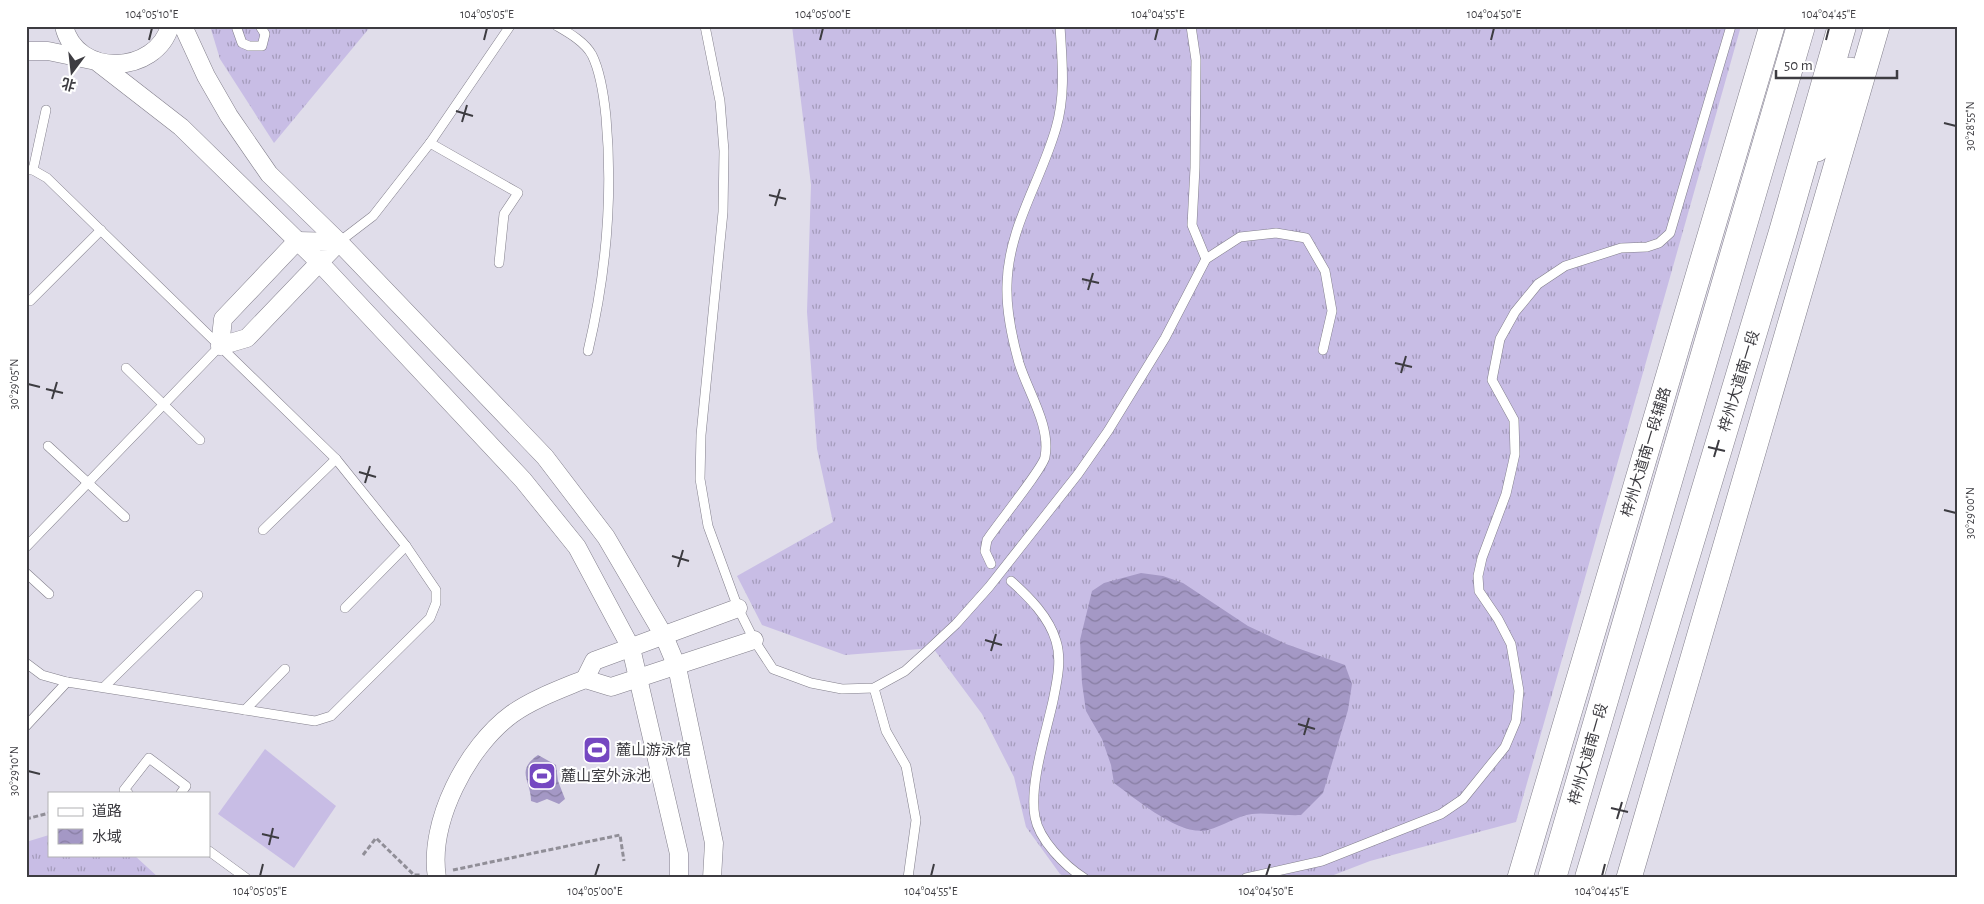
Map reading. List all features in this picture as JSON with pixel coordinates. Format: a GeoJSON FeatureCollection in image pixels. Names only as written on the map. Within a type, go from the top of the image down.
{"type":"FeatureCollection","features":[{"type":"Feature","properties":{"kind":"highway","name":"梓州大道南一段"},"geometry":{"type":"LineString","coordinates":[[1552,878],[1801,26]]}},
{"type":"Feature","properties":{"kind":"highway","name":"梓州大道南一段"},"geometry":{"type":"LineString","coordinates":[[1589,878],[1783,232],[1842,26]]}},
{"type":"Feature","properties":{"kind":"main road","name":"梓州大道南一段辅路"},"geometry":{"type":"LineString","coordinates":[[1520,878],[1772,26]]}},
{"type":"Feature","properties":{"kind":"main road"},"geometry":{"type":"LineString","coordinates":[[1783,232],[1867,26]]}},
{"type":"Feature","properties":{"kind":"main road"},"geometry":{"type":"LineString","coordinates":[[1629,878],[1877,26]]}},
{"type":"Feature","properties":{"kind":"street"},"geometry":{"type":"LineString","coordinates":[[64,26],[78,50],[96,61],[181,127],[319,262],[523,480],[577,547],[630,648],[639,678],[679,854],[678,878]]}},
{"type":"Feature","properties":{"kind":"street"},"geometry":{"type":"LineString","coordinates":[[26,51],[48,51],[118,65],[140,61],[158,48],[170,26]]}},
{"type":"Feature","properties":{"kind":"street"},"geometry":{"type":"LineString","coordinates":[[183,26],[206,76],[228,116],[269,174],[339,242],[546,457],[606,537],[664,636],[677,667],[714,843],[712,878]]}},
{"type":"Feature","properties":{"kind":"street"},"geometry":{"type":"LineString","coordinates":[[297,241],[339,242],[247,338],[220,346],[224,319],[297,241]]}},
{"type":"Feature","properties":{"kind":"street"},"geometry":{"type":"LineString","coordinates":[[437,875],[437,846],[446,805],[461,772],[485,741],[512,714],[585,679],[594,661],[738,608]]}},
{"type":"Feature","properties":{"kind":"street"},"geometry":{"type":"LineString","coordinates":[[585,679],[611,687],[677,667],[754,640]]}},
{"type":"Feature","properties":{"kind":"lane"},"geometry":{"type":"LineString","coordinates":[[236,26],[242,43],[249,46],[262,46],[265,34],[260,26]]}},
{"type":"Feature","properties":{"kind":"lane"},"geometry":{"type":"LineString","coordinates":[[339,242],[373,216],[430,143],[510,26]]}},
{"type":"Feature","properties":{"kind":"lane"},"geometry":{"type":"LineString","coordinates":[[557,26],[572,35],[592,54],[604,94],[610,165],[599,305],[588,351]]}},
{"type":"Feature","properties":{"kind":"lane"},"geometry":{"type":"LineString","coordinates":[[705,26],[720,100],[724,151],[724,212],[701,435],[700,479],[708,526],[738,608],[754,640],[773,669],[811,683],[842,689],[874,688],[905,671],[956,624],[989,587],[1078,474],[1108,431],[1165,338],[1206,259],[1240,237],[1276,233],[1306,238],[1326,272],[1332,311],[1323,350]]}},
{"type":"Feature","properties":{"kind":"lane"},"geometry":{"type":"LineString","coordinates":[[991,564],[985,552],[987,540],[1045,458],[1043,428],[1019,364],[1008,320],[1007,284],[1011,246],[1019,220],[1056,128],[1063,93],[1060,26]]}},
{"type":"Feature","properties":{"kind":"lane"},"geometry":{"type":"LineString","coordinates":[[1191,26],[1196,60],[1195,168],[1192,225],[1206,259]]}},
{"type":"Feature","properties":{"kind":"lane"},"geometry":{"type":"LineString","coordinates":[[1246,878],[1322,861],[1442,814],[1463,799],[1505,747],[1516,721],[1519,691],[1510,644],[1498,619],[1479,592],[1478,576],[1482,558],[1506,494],[1515,454],[1514,420],[1492,380],[1500,339],[1515,312],[1538,284],[1565,266],[1621,248],[1647,247],[1660,243],[1670,233],[1731,26]]}},
{"type":"Feature","properties":{"kind":"lane"},"geometry":{"type":"LineString","coordinates":[[26,663],[42,675],[67,682],[315,720],[331,716],[430,618],[436,603],[436,590],[406,546],[336,459],[47,178],[30,170],[46,110]]}},
{"type":"Feature","properties":{"kind":"lane"},"geometry":{"type":"LineString","coordinates":[[430,143],[518,193],[504,214],[499,263]]}},
{"type":"Feature","properties":{"kind":"lane"},"geometry":{"type":"LineString","coordinates":[[30,300],[100,230]]}},
{"type":"Feature","properties":{"kind":"lane"},"geometry":{"type":"LineString","coordinates":[[26,546],[220,346]]}},
{"type":"Feature","properties":{"kind":"lane"},"geometry":{"type":"LineString","coordinates":[[126,368],[200,440]]}},
{"type":"Feature","properties":{"kind":"lane"},"geometry":{"type":"LineString","coordinates":[[48,446],[125,517]]}},
{"type":"Feature","properties":{"kind":"lane"},"geometry":{"type":"LineString","coordinates":[[264,530],[336,459]]}},
{"type":"Feature","properties":{"kind":"lane"},"geometry":{"type":"LineString","coordinates":[[345,608],[406,546]]}},
{"type":"Feature","properties":{"kind":"lane"},"geometry":{"type":"LineString","coordinates":[[26,573],[49,594]]}},
{"type":"Feature","properties":{"kind":"lane"},"geometry":{"type":"LineString","coordinates":[[1011,581],[1049,622],[1057,642],[1059,673],[1035,780],[1035,818],[1048,843],[1069,869],[1084,878]]}},
{"type":"Feature","properties":{"kind":"lane"},"geometry":{"type":"LineString","coordinates":[[104,687],[198,595]]}},
{"type":"Feature","properties":{"kind":"lane"},"geometry":{"type":"LineString","coordinates":[[245,710],[285,669]]}},
{"type":"Feature","properties":{"kind":"lane"},"geometry":{"type":"LineString","coordinates":[[26,726],[67,682]]}},
{"type":"Feature","properties":{"kind":"lane"},"geometry":{"type":"LineString","coordinates":[[874,688],[886,731],[906,766],[916,820],[908,878]]}},
{"type":"Feature","properties":{"kind":"lane"},"geometry":{"type":"LineString","coordinates":[[127,792],[124,790],[149,758],[186,786],[182,792]]}},
{"type":"Feature","properties":{"kind":"lane"},"geometry":{"type":"LineString","coordinates":[[210,852],[246,878]]}},
{"type":"Feature","properties":{"kind":"path"},"geometry":{"type":"LineString","coordinates":[[26,819],[48,813]]}},
{"type":"Feature","properties":{"kind":"path"},"geometry":{"type":"LineString","coordinates":[[363,855],[376,838],[414,875],[437,875],[620,835],[624,861]]}},
{"type":"Feature","properties":{"kind":"green space"},"geometry":{"type":"Polygon","coordinates":[[[210,26],[371,26],[274,143],[220,59],[210,26]]]}},
{"type":"Feature","properties":{"kind":"green space"},"geometry":{"type":"Polygon","coordinates":[[[792,26],[1741,26],[1516,822],[1370,861],[1326,878],[1066,878],[1060,874],[1026,827],[1014,777],[982,714],[933,648],[845,655],[762,625],[737,576],[833,522],[817,449],[807,312],[811,185],[792,26]]]}},
{"type":"Feature","properties":{"kind":"green space"},"geometry":{"type":"Polygon","coordinates":[[[265,749],[336,806],[294,868],[218,814],[265,749]]]}},
{"type":"Feature","properties":{"kind":"green space"},"geometry":{"type":"Polygon","coordinates":[[[48,835],[48,856],[135,856],[159,878],[26,878],[26,842],[48,835]]]}},
{"type":"Feature","properties":{"kind":"water"},"geometry":{"type":"Polygon","coordinates":[[[1141,573],[1163,576],[1183,583],[1248,626],[1286,644],[1345,665],[1352,684],[1348,710],[1323,793],[1301,815],[1252,814],[1208,830],[1197,831],[1185,828],[1159,815],[1114,783],[1111,765],[1102,739],[1086,711],[1082,683],[1080,640],[1092,591],[1104,583],[1141,573]]]}},
{"type":"Feature","properties":{"kind":"water","name":"麓山室外泳池"},"geometry":{"type":"Polygon","coordinates":[[[538,755],[556,765],[558,781],[565,799],[559,804],[547,799],[537,803],[531,801],[526,771],[527,766],[538,755]]]}},
{"type":"Feature","properties":{"kind":"place","name":"麓山游泳馆"},"geometry":{"type":"Point","coordinates":[597,750]}},
{"type":"Feature","properties":{"kind":"place","name":"麓山室外泳池"},"geometry":{"type":"Point","coordinates":[542,776]}}]}
